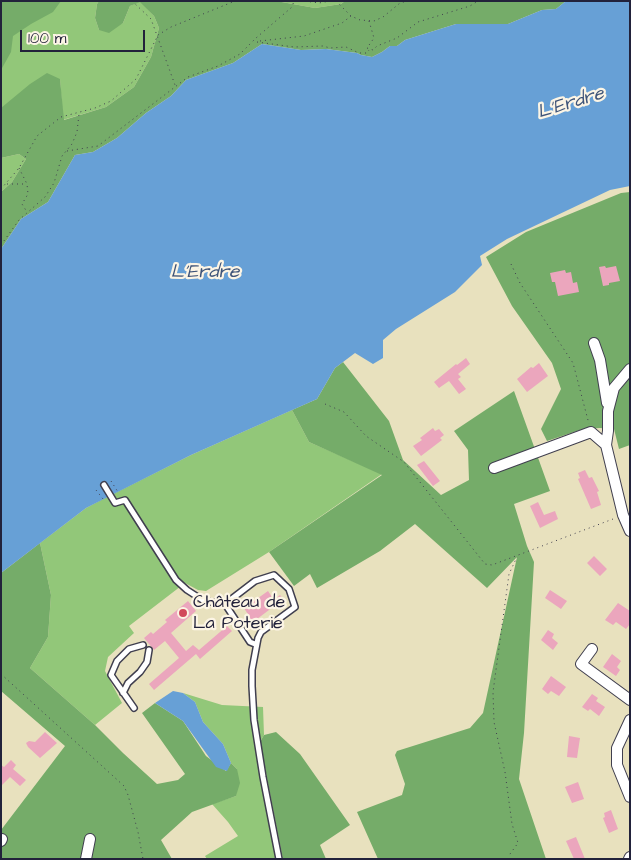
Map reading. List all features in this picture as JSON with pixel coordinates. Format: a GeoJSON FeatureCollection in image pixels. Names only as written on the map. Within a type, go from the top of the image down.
{"type":"FeatureCollection","features":[{"type":"Feature","properties":{"kind":"street"},"geometry":{"type":"LineString","coordinates":[[594,343],[607,392],[608,431],[606,445],[630,531]]}},
{"type":"Feature","properties":{"kind":"street"},"geometry":{"type":"LineString","coordinates":[[608,411],[614,388],[630,369]]}},
{"type":"Feature","properties":{"kind":"street"},"geometry":{"type":"LineString","coordinates":[[494,468],[591,432],[606,445]]}},
{"type":"Feature","properties":{"kind":"street"},"geometry":{"type":"LineString","coordinates":[[592,649],[581,664],[630,700]]}},
{"type":"Feature","properties":{"kind":"street"},"geometry":{"type":"LineString","coordinates":[[630,720],[617,748],[617,765],[630,797]]}},
{"type":"Feature","properties":{"kind":"street"},"geometry":{"type":"LineString","coordinates":[[86,859],[90,839]]}},
{"type":"Feature","properties":{"kind":"lane"},"geometry":{"type":"LineString","coordinates":[[104,485],[115,503],[125,500],[176,580],[204,601],[224,604],[255,581],[274,575],[289,589],[295,607],[261,632],[255,644],[252,670],[254,720],[279,859]]}},
{"type":"Feature","properties":{"kind":"lane"},"geometry":{"type":"LineString","coordinates":[[224,604],[250,642],[255,644]]}},
{"type":"Feature","properties":{"kind":"lane"},"geometry":{"type":"LineString","coordinates":[[134,708],[111,675],[116,661],[128,650],[142,644]]}},
{"type":"Feature","properties":{"kind":"lane"},"geometry":{"type":"LineString","coordinates":[[123,693],[128,683],[140,672],[147,662],[149,650]]}},
{"type":"Feature","properties":{"kind":"path"},"geometry":{"type":"LineString","coordinates":[[132,1],[151,19],[176,86]]}},
{"type":"Feature","properties":{"kind":"path"},"geometry":{"type":"LineString","coordinates":[[1,188],[19,168],[37,136],[61,117],[79,113],[111,101],[136,79],[158,35],[235,1]]}},
{"type":"Feature","properties":{"kind":"path"},"geometry":{"type":"LineString","coordinates":[[66,152],[98,146],[188,77],[218,66],[240,54],[292,7],[294,1]]}},
{"type":"Feature","properties":{"kind":"path"},"geometry":{"type":"LineString","coordinates":[[305,1],[330,1]]}},
{"type":"Feature","properties":{"kind":"path"},"geometry":{"type":"LineString","coordinates":[[336,1],[351,16],[360,20],[374,22],[400,3],[407,1]]}},
{"type":"Feature","properties":{"kind":"path"},"geometry":{"type":"LineString","coordinates":[[257,42],[294,47],[346,47],[359,53],[369,52],[370,49],[373,50],[377,46],[397,38],[418,22],[470,6],[478,1]]}},
{"type":"Feature","properties":{"kind":"path"},"geometry":{"type":"LineString","coordinates":[[252,43],[304,36],[342,23],[351,16]]}},
{"type":"Feature","properties":{"kind":"path"},"geometry":{"type":"LineString","coordinates":[[369,21],[374,38],[367,48],[370,49]]}},
{"type":"Feature","properties":{"kind":"path"},"geometry":{"type":"LineString","coordinates":[[1,245],[15,225],[45,197],[54,183],[62,156],[77,132],[79,113]]}},
{"type":"Feature","properties":{"kind":"path"},"geometry":{"type":"LineString","coordinates":[[19,168],[27,184],[28,194],[22,204],[28,212]]}},
{"type":"Feature","properties":{"kind":"path"},"geometry":{"type":"LineString","coordinates":[[6,184],[27,184]]}},
{"type":"Feature","properties":{"kind":"path"},"geometry":{"type":"LineString","coordinates":[[512,264],[520,283],[573,363],[591,432]]}},
{"type":"Feature","properties":{"kind":"path"},"geometry":{"type":"LineString","coordinates":[[325,404],[344,412],[366,436],[404,462],[485,564],[492,565],[518,556],[625,509]]}},
{"type":"Feature","properties":{"kind":"path"},"geometry":{"type":"LineString","coordinates":[[110,481],[118,492]]}},
{"type":"Feature","properties":{"kind":"path"},"geometry":{"type":"LineString","coordinates":[[96,490],[103,499]]}},
{"type":"Feature","properties":{"kind":"path"},"geometry":{"type":"LineString","coordinates":[[509,859],[510,854],[518,843],[512,824],[505,772],[494,722],[493,692],[509,574],[518,556]]}},
{"type":"Feature","properties":{"kind":"path"},"geometry":{"type":"LineString","coordinates":[[1,674],[124,786],[138,832],[143,859]]}},
{"type":"Feature","properties":{"kind":"green space"},"geometry":{"type":"Polygon","coordinates":[[[1,1],[99,1],[95,18],[99,30],[123,23],[130,6],[140,1],[154,16],[159,28],[151,57],[134,87],[106,107],[63,120],[60,79],[1,108],[1,1]]]}},
{"type":"Feature","properties":{"kind":"green space"},"geometry":{"type":"Polygon","coordinates":[[[1,1],[61,1],[53,12],[13,36],[11,52],[1,70],[1,1]]]}},
{"type":"Feature","properties":{"kind":"green space"},"geometry":{"type":"Polygon","coordinates":[[[99,1],[276,1],[315,8],[341,4],[345,1],[566,1],[556,9],[542,10],[508,24],[456,24],[405,40],[397,46],[390,46],[372,57],[326,49],[301,50],[262,44],[233,63],[186,80],[171,96],[146,113],[117,138],[93,152],[75,155],[48,202],[21,219],[1,249],[1,192],[12,182],[26,159],[19,154],[1,158],[1,108],[30,84],[47,73],[60,79],[64,120],[106,107],[134,87],[151,57],[159,28],[154,16],[140,2],[130,6],[123,23],[109,33],[99,30],[95,18],[99,1]]]}},
{"type":"Feature","properties":{"kind":"green space"},"geometry":{"type":"Polygon","coordinates":[[[276,1],[345,1],[341,4],[315,8],[276,1]]]}},
{"type":"Feature","properties":{"kind":"green space"},"geometry":{"type":"Polygon","coordinates":[[[19,154],[26,159],[12,182],[1,192],[1,158],[19,154]]]}},
{"type":"Feature","properties":{"kind":"green space"},"geometry":{"type":"Polygon","coordinates":[[[630,192],[630,445],[619,449],[614,429],[600,428],[583,429],[547,441],[541,429],[561,389],[552,363],[512,306],[486,257],[526,232],[621,193],[630,192]]]}},
{"type":"Feature","properties":{"kind":"green space"},"geometry":{"type":"Polygon","coordinates":[[[343,362],[389,421],[403,460],[441,495],[469,480],[468,450],[454,431],[514,391],[550,491],[514,504],[534,562],[524,733],[519,779],[546,859],[378,859],[357,812],[402,795],[405,784],[395,755],[397,751],[470,728],[483,713],[517,557],[487,588],[415,524],[380,551],[317,588],[310,574],[294,586],[269,552],[382,475],[309,442],[292,410],[317,399],[335,368],[343,362]]]}},
{"type":"Feature","properties":{"kind":"green space"},"geometry":{"type":"Polygon","coordinates":[[[292,410],[309,442],[382,474],[269,552],[206,591],[198,590],[185,583],[129,626],[134,633],[108,657],[105,671],[122,703],[95,725],[30,668],[48,637],[51,595],[40,543],[86,508],[103,499],[191,455],[292,410]]]}},
{"type":"Feature","properties":{"kind":"green space"},"geometry":{"type":"Polygon","coordinates":[[[40,543],[51,595],[48,637],[30,668],[95,725],[157,784],[178,780],[185,774],[142,713],[155,703],[183,721],[206,756],[226,771],[231,763],[237,769],[240,783],[236,796],[192,812],[161,840],[172,859],[1,859],[1,830],[65,746],[1,691],[1,573],[40,543]]]}},
{"type":"Feature","properties":{"kind":"green space"},"geometry":{"type":"Polygon","coordinates":[[[183,693],[222,705],[263,707],[264,735],[260,742],[283,859],[207,859],[205,856],[238,836],[212,804],[236,796],[237,769],[231,763],[223,744],[203,722],[195,702],[183,693]]]}},
{"type":"Feature","properties":{"kind":"green space"},"geometry":{"type":"Polygon","coordinates":[[[276,732],[300,754],[350,825],[320,845],[326,859],[283,859],[260,742],[264,735],[276,732]]]}},
{"type":"Feature","properties":{"kind":"water","name":"L'Erdre"},"geometry":{"type":"Polygon","coordinates":[[[566,1],[630,1],[630,186],[610,190],[507,239],[480,256],[482,265],[455,292],[396,329],[383,340],[383,358],[373,364],[355,353],[335,368],[317,399],[191,455],[86,508],[1,573],[1,249],[21,219],[48,202],[75,155],[93,152],[117,138],[146,113],[171,96],[186,80],[233,63],[262,44],[301,50],[326,49],[372,57],[390,46],[397,46],[405,40],[456,24],[508,24],[542,10],[556,9],[566,1]]]}},
{"type":"Feature","properties":{"kind":"water"},"geometry":{"type":"Polygon","coordinates":[[[173,691],[183,693],[195,702],[203,722],[223,744],[231,763],[227,771],[216,767],[183,721],[155,703],[173,691]]]}},
{"type":"Feature","properties":{"kind":"building"},"geometry":{"type":"Polygon","coordinates":[[[605,266],[606,268],[616,266],[620,281],[603,286],[599,267],[605,266]]]}},
{"type":"Feature","properties":{"kind":"building"},"geometry":{"type":"Polygon","coordinates":[[[565,270],[566,273],[571,272],[573,283],[577,282],[579,292],[558,296],[555,282],[552,282],[550,273],[565,270]]]}},
{"type":"Feature","properties":{"kind":"building"},"geometry":{"type":"Polygon","coordinates":[[[466,358],[470,364],[458,374],[461,377],[458,379],[466,389],[459,394],[449,381],[439,388],[434,382],[466,358]]]}},
{"type":"Feature","properties":{"kind":"building"},"geometry":{"type":"Polygon","coordinates":[[[539,363],[548,376],[527,392],[517,379],[539,363]]]}},
{"type":"Feature","properties":{"kind":"building"},"geometry":{"type":"Polygon","coordinates":[[[433,428],[435,431],[439,429],[444,435],[440,438],[442,440],[421,456],[413,446],[422,440],[420,438],[433,428]]]}},
{"type":"Feature","properties":{"kind":"building"},"geometry":{"type":"Polygon","coordinates":[[[424,461],[440,481],[433,486],[417,465],[424,461]]]}},
{"type":"Feature","properties":{"kind":"building"},"geometry":{"type":"Polygon","coordinates":[[[585,470],[589,478],[592,477],[599,491],[597,492],[601,505],[591,509],[578,479],[580,478],[578,473],[585,470]]]}},
{"type":"Feature","properties":{"kind":"building"},"geometry":{"type":"Polygon","coordinates":[[[538,502],[544,515],[555,511],[558,519],[540,528],[530,506],[538,502]]]}},
{"type":"Feature","properties":{"kind":"building"},"geometry":{"type":"Polygon","coordinates":[[[594,556],[607,569],[600,576],[587,563],[594,556]]]}},
{"type":"Feature","properties":{"kind":"building"},"geometry":{"type":"Polygon","coordinates":[[[550,590],[567,601],[561,609],[545,598],[550,590]]]}},
{"type":"Feature","properties":{"kind":"building"},"geometry":{"type":"Polygon","coordinates":[[[268,591],[274,600],[280,595],[286,602],[275,609],[273,607],[257,619],[258,621],[248,629],[242,621],[249,616],[244,608],[268,591]]]}},
{"type":"Feature","properties":{"kind":"building"},"geometry":{"type":"Polygon","coordinates":[[[188,601],[196,611],[171,633],[186,651],[193,645],[199,650],[227,626],[232,631],[200,659],[196,654],[154,690],[149,684],[179,658],[165,641],[154,650],[144,638],[151,632],[153,634],[167,622],[165,620],[188,601]]]}},
{"type":"Feature","properties":{"kind":"building"},"geometry":{"type":"Polygon","coordinates":[[[618,603],[630,611],[630,624],[626,629],[616,622],[613,625],[605,620],[618,603]]]}},
{"type":"Feature","properties":{"kind":"building"},"geometry":{"type":"Polygon","coordinates":[[[548,630],[554,634],[552,638],[558,643],[553,650],[541,640],[548,630]]]}},
{"type":"Feature","properties":{"kind":"building"},"geometry":{"type":"Polygon","coordinates":[[[612,654],[621,661],[617,667],[620,670],[616,676],[603,667],[612,654]]]}},
{"type":"Feature","properties":{"kind":"building"},"geometry":{"type":"Polygon","coordinates":[[[551,676],[566,687],[559,696],[551,691],[548,694],[542,689],[551,676]]]}},
{"type":"Feature","properties":{"kind":"building"},"geometry":{"type":"Polygon","coordinates":[[[592,694],[598,698],[596,701],[605,707],[599,716],[590,709],[588,711],[582,707],[592,694]]]}},
{"type":"Feature","properties":{"kind":"building"},"geometry":{"type":"Polygon","coordinates":[[[45,732],[57,743],[40,758],[26,743],[29,741],[35,742],[45,732]]]}},
{"type":"Feature","properties":{"kind":"building"},"geometry":{"type":"Polygon","coordinates":[[[569,736],[580,738],[577,758],[567,757],[569,736]]]}},
{"type":"Feature","properties":{"kind":"building"},"geometry":{"type":"Polygon","coordinates":[[[11,760],[16,765],[13,769],[26,780],[20,786],[10,777],[1,786],[1,765],[4,767],[11,760]]]}},
{"type":"Feature","properties":{"kind":"building"},"geometry":{"type":"Polygon","coordinates":[[[578,782],[584,799],[572,803],[565,787],[578,782]]]}},
{"type":"Feature","properties":{"kind":"building"},"geometry":{"type":"Polygon","coordinates":[[[611,810],[618,829],[609,833],[603,818],[605,817],[604,813],[611,810]]]}},
{"type":"Feature","properties":{"kind":"building"},"geometry":{"type":"Polygon","coordinates":[[[576,837],[585,859],[574,859],[566,841],[576,837]]]}},
{"type":"Feature","properties":{"kind":"place","name":"Château de La Poterie"},"geometry":{"type":"Point","coordinates":[183,613]}}]}
